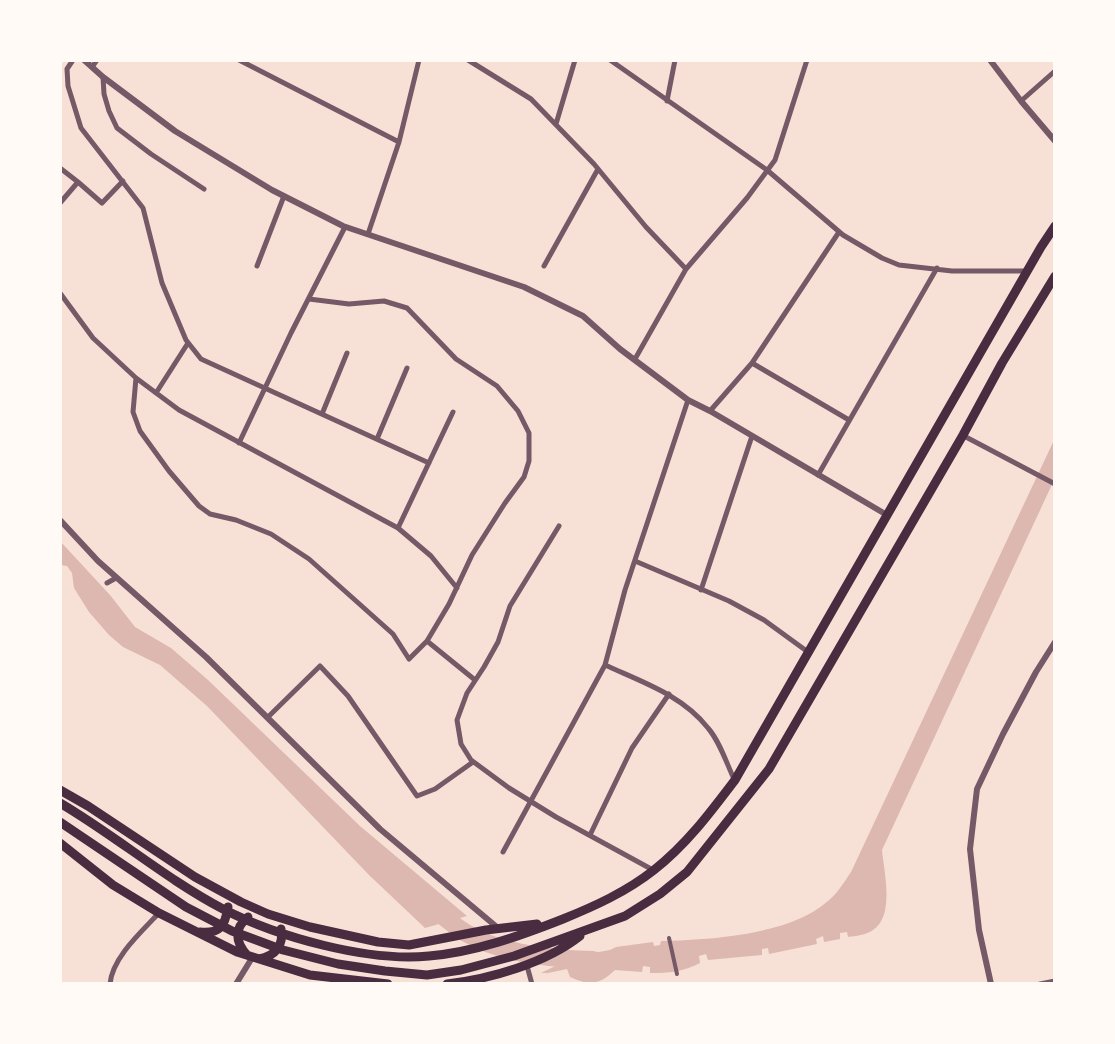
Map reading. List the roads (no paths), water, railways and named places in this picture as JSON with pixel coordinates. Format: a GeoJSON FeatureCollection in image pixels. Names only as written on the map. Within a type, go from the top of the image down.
{"type":"FeatureCollection","features":[{"type":"Feature","properties":{"kind":"highway"},"geometry":{"type":"LineString","coordinates":[[60,803],[224,909],[331,947],[394,956],[427,956],[466,950],[553,923],[622,892],[654,870],[687,840],[735,780],[1055,226]]}},
{"type":"Feature","properties":{"kind":"highway"},"geometry":{"type":"LineString","coordinates":[[447,984],[495,975],[530,963],[586,931],[625,916],[687,872],[769,769],[1055,276]]}},
{"type":"Feature","properties":{"kind":"highway"},"geometry":{"type":"LineString","coordinates":[[60,790],[218,889],[267,914],[312,928],[409,945],[498,928],[553,923]]}},
{"type":"Feature","properties":{"kind":"highway"},"geometry":{"type":"LineString","coordinates":[[60,822],[186,907],[232,931],[283,950],[338,964],[427,975],[461,970],[568,940]]}},
{"type":"Feature","properties":{"kind":"highway"},"geometry":{"type":"LineString","coordinates":[[60,843],[113,885],[159,913],[253,957],[296,971],[388,984]]}},
{"type":"Feature","properties":{"kind":"highway"},"geometry":{"type":"LineString","coordinates":[[196,932],[210,933],[218,930],[224,922],[228,908],[218,889]]}},
{"type":"Feature","properties":{"kind":"highway"},"geometry":{"type":"LineString","coordinates":[[267,914],[282,930],[281,944],[272,955],[253,957],[240,946],[238,931],[246,918],[267,914]]}},
{"type":"Feature","properties":{"kind":"highway"},"geometry":{"type":"LineString","coordinates":[[296,971],[288,964],[286,956],[290,937],[299,929],[312,928]]}},
{"type":"Feature","properties":{"kind":"street"},"geometry":{"type":"LineString","coordinates":[[60,73],[73,60]]}},
{"type":"Feature","properties":{"kind":"street"},"geometry":{"type":"LineString","coordinates":[[84,60],[175,131],[284,196],[345,227],[524,287],[583,316],[620,349],[688,400],[887,515]]}},
{"type":"Feature","properties":{"kind":"street"},"geometry":{"type":"LineString","coordinates":[[92,67],[97,60]]}},
{"type":"Feature","properties":{"kind":"street"},"geometry":{"type":"LineString","coordinates":[[239,60],[399,142]]}},
{"type":"Feature","properties":{"kind":"street"},"geometry":{"type":"LineString","coordinates":[[368,234],[399,142],[419,60]]}},
{"type":"Feature","properties":{"kind":"street"},"geometry":{"type":"LineString","coordinates":[[468,60],[531,99],[598,168],[646,227],[686,269]]}},
{"type":"Feature","properties":{"kind":"street"},"geometry":{"type":"LineString","coordinates":[[556,125],[575,60]]}},
{"type":"Feature","properties":{"kind":"street"},"geometry":{"type":"LineString","coordinates":[[610,60],[767,170],[839,232],[882,258],[899,265],[952,271],[1027,271]]}},
{"type":"Feature","properties":{"kind":"street"},"geometry":{"type":"LineString","coordinates":[[667,101],[675,60]]}},
{"type":"Feature","properties":{"kind":"street"},"geometry":{"type":"LineString","coordinates":[[635,359],[686,269],[775,160],[807,60]]}},
{"type":"Feature","properties":{"kind":"street"},"geometry":{"type":"LineString","coordinates":[[990,60],[1055,141]]}},
{"type":"Feature","properties":{"kind":"street"},"geometry":{"type":"LineString","coordinates":[[67,69],[68,86],[81,128],[143,208],[162,283],[188,343],[201,359],[429,463]]}},
{"type":"Feature","properties":{"kind":"street"},"geometry":{"type":"LineString","coordinates":[[1021,101],[1055,71]]}},
{"type":"Feature","properties":{"kind":"street"},"geometry":{"type":"LineString","coordinates":[[103,77],[104,94],[117,128],[204,189]]}},
{"type":"Feature","properties":{"kind":"street"},"geometry":{"type":"LineString","coordinates":[[60,168],[102,203],[123,181]]}},
{"type":"Feature","properties":{"kind":"street"},"geometry":{"type":"LineString","coordinates":[[544,266],[598,168]]}},
{"type":"Feature","properties":{"kind":"street"},"geometry":{"type":"LineString","coordinates":[[60,203],[78,182]]}},
{"type":"Feature","properties":{"kind":"street"},"geometry":{"type":"LineString","coordinates":[[257,266],[284,196]]}},
{"type":"Feature","properties":{"kind":"street"},"geometry":{"type":"LineString","coordinates":[[239,443],[345,227]]}},
{"type":"Feature","properties":{"kind":"street"},"geometry":{"type":"LineString","coordinates":[[710,411],[752,363],[839,232]]}},
{"type":"Feature","properties":{"kind":"street"},"geometry":{"type":"LineString","coordinates":[[818,475],[937,268]]}},
{"type":"Feature","properties":{"kind":"street"},"geometry":{"type":"LineString","coordinates":[[60,293],[93,338],[156,393],[179,410],[398,528],[431,556],[457,588]]}},
{"type":"Feature","properties":{"kind":"street"},"geometry":{"type":"LineString","coordinates":[[136,378],[133,412],[140,431],[199,506],[210,514],[271,534],[309,559],[393,634],[409,659],[427,641],[472,555],[524,477],[529,461],[529,433],[518,411],[497,386],[456,359],[407,308],[384,301],[349,304],[309,299]]}},
{"type":"Feature","properties":{"kind":"street"},"geometry":{"type":"LineString","coordinates":[[156,393],[188,343]]}},
{"type":"Feature","properties":{"kind":"street"},"geometry":{"type":"LineString","coordinates":[[322,414],[347,353]]}},
{"type":"Feature","properties":{"kind":"street"},"geometry":{"type":"LineString","coordinates":[[752,363],[849,420]]}},
{"type":"Feature","properties":{"kind":"street"},"geometry":{"type":"LineString","coordinates":[[377,439],[407,368]]}},
{"type":"Feature","properties":{"kind":"street"},"geometry":{"type":"LineString","coordinates":[[503,852],[605,665],[635,561],[688,400]]}},
{"type":"Feature","properties":{"kind":"street"},"geometry":{"type":"LineString","coordinates":[[398,528],[453,412]]}},
{"type":"Feature","properties":{"kind":"street"},"geometry":{"type":"LineString","coordinates":[[963,435],[1055,484]]}},
{"type":"Feature","properties":{"kind":"street"},"geometry":{"type":"LineString","coordinates":[[701,590],[752,436]]}},
{"type":"Feature","properties":{"kind":"street"},"geometry":{"type":"LineString","coordinates":[[60,520],[116,578],[206,657],[380,829],[498,928]]}},
{"type":"Feature","properties":{"kind":"street"},"geometry":{"type":"LineString","coordinates":[[559,526],[510,606],[498,642],[467,693],[457,720],[461,744],[473,762],[530,801],[654,870]]}},
{"type":"Feature","properties":{"kind":"street"},"geometry":{"type":"LineString","coordinates":[[635,561],[764,620],[809,652]]}},
{"type":"Feature","properties":{"kind":"street"},"geometry":{"type":"LineString","coordinates":[[107,583],[116,578]]}},
{"type":"Feature","properties":{"kind":"street"},"geometry":{"type":"LineString","coordinates":[[427,641],[475,680]]}},
{"type":"Feature","properties":{"kind":"street"},"geometry":{"type":"LineString","coordinates":[[991,984],[979,930],[970,849],[977,789],[1003,734],[1055,642]]}},
{"type":"Feature","properties":{"kind":"street"},"geometry":{"type":"LineString","coordinates":[[605,665],[669,694],[692,710],[710,730],[735,780]]}},
{"type":"Feature","properties":{"kind":"street"},"geometry":{"type":"LineString","coordinates":[[268,717],[320,666],[348,696],[417,796],[435,789],[473,762]]}},
{"type":"Feature","properties":{"kind":"street"},"geometry":{"type":"LineString","coordinates":[[590,835],[632,748],[669,694]]}},
{"type":"Feature","properties":{"kind":"street"},"geometry":{"type":"LineString","coordinates":[[110,984],[110,975],[126,949],[159,913]]}},
{"type":"Feature","properties":{"kind":"street"},"geometry":{"type":"LineString","coordinates":[[669,938],[677,974]]}},
{"type":"Feature","properties":{"kind":"street"},"geometry":{"type":"LineString","coordinates":[[236,984],[253,957]]}},
{"type":"Feature","properties":{"kind":"street"},"geometry":{"type":"LineString","coordinates":[[530,963],[532,984]]}},
{"type":"Feature","properties":{"kind":"street"},"geometry":{"type":"LineString","coordinates":[[1040,984],[1055,981]]}},
{"type":"Feature","properties":{"kind":"waterway"},"geometry":{"type":"LineString","coordinates":[[432,907],[466,933],[495,946],[544,957],[593,960]]}}]}
